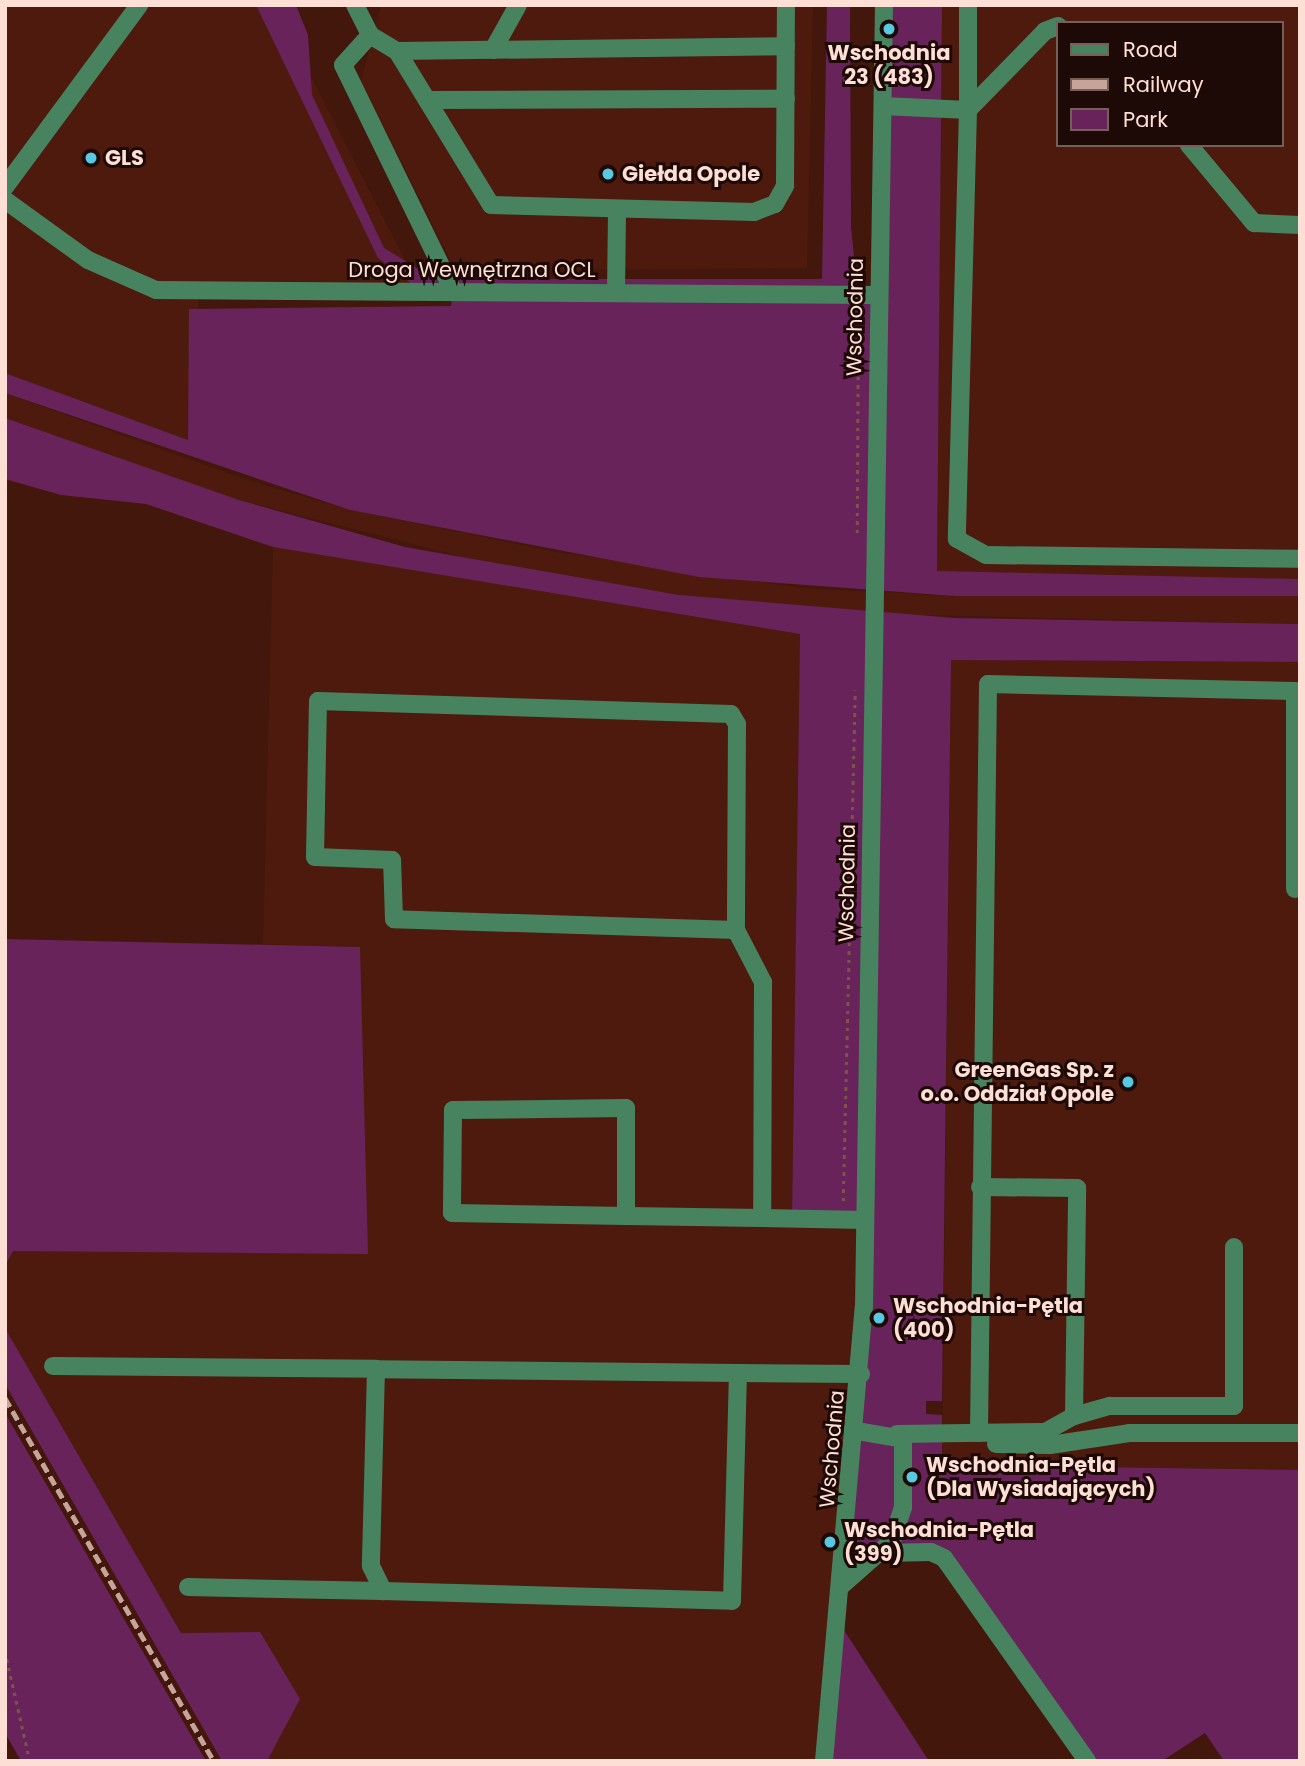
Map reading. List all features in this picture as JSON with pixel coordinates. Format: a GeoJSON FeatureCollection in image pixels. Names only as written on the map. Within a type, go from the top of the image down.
{"type":"FeatureCollection","features":[{"type":"Feature","properties":{"kind":"street"},"geometry":{"type":"LineString","coordinates":[[5,187],[139,5]]}},
{"type":"Feature","properties":{"kind":"street"},"geometry":{"type":"LineString","coordinates":[[355,5],[370,35],[397,51],[491,205],[754,212],[775,204],[785,186],[786,5]]}},
{"type":"Feature","properties":{"kind":"street"},"geometry":{"type":"LineString","coordinates":[[493,50],[518,5]]}},
{"type":"Feature","properties":{"kind":"street","name":"Wschodnia"},"geometry":{"type":"LineString","coordinates":[[824,1761],[861,1374],[877,295],[884,5]]}},
{"type":"Feature","properties":{"kind":"street"},"geometry":{"type":"LineString","coordinates":[[968,5],[968,110],[957,538],[986,555],[1300,559]]}},
{"type":"Feature","properties":{"kind":"street"},"geometry":{"type":"LineString","coordinates":[[883,106],[968,110],[1045,31],[1056,27]]}},
{"type":"Feature","properties":{"kind":"street"},"geometry":{"type":"LineString","coordinates":[[370,35],[343,65],[453,291]]}},
{"type":"Feature","properties":{"kind":"street"},"geometry":{"type":"LineString","coordinates":[[397,51],[786,46]]}},
{"type":"Feature","properties":{"kind":"street"},"geometry":{"type":"LineString","coordinates":[[428,100],[786,99]]}},
{"type":"Feature","properties":{"kind":"street"},"geometry":{"type":"LineString","coordinates":[[1191,147],[1255,223],[1300,225]]}},
{"type":"Feature","properties":{"kind":"street","name":"Droga Wewnętrzna OCL"},"geometry":{"type":"LineString","coordinates":[[5,200],[76,253],[156,290],[198,295],[453,291],[877,295]]}},
{"type":"Feature","properties":{"kind":"street"},"geometry":{"type":"LineString","coordinates":[[616,293],[617,209]]}},
{"type":"Feature","properties":{"kind":"street"},"geometry":{"type":"LineString","coordinates":[[979,1433],[988,684],[1295,691],[1295,890]]}},
{"type":"Feature","properties":{"kind":"street"},"geometry":{"type":"LineString","coordinates":[[736,930],[394,919],[392,860],[315,857],[318,701],[731,714],[737,724],[736,930],[763,982],[762,1218]]}},
{"type":"Feature","properties":{"kind":"street"},"geometry":{"type":"LineString","coordinates":[[626,1216],[626,1108],[453,1110],[452,1213],[626,1216],[842,1219],[865,1220]]}},
{"type":"Feature","properties":{"kind":"street"},"geometry":{"type":"LineString","coordinates":[[980,1187],[1077,1188],[1074,1416]]}},
{"type":"Feature","properties":{"kind":"street"},"geometry":{"type":"LineString","coordinates":[[857,1431],[897,1434],[1045,1432],[1074,1416],[1110,1406],[1234,1406],[1234,1247]]}},
{"type":"Feature","properties":{"kind":"street"},"geometry":{"type":"LineString","coordinates":[[53,1366],[861,1374]]}},
{"type":"Feature","properties":{"kind":"street"},"geometry":{"type":"LineString","coordinates":[[376,1369],[371,1566],[383,1591]]}},
{"type":"Feature","properties":{"kind":"street"},"geometry":{"type":"LineString","coordinates":[[188,1587],[732,1601],[738,1373]]}},
{"type":"Feature","properties":{"kind":"street"},"geometry":{"type":"LineString","coordinates":[[941,1434],[979,1444],[1050,1445],[1129,1433],[1300,1433]]}},
{"type":"Feature","properties":{"kind":"street"},"geometry":{"type":"LineString","coordinates":[[841,1586],[882,1553],[902,1520],[907,1449],[897,1434]]}},
{"type":"Feature","properties":{"kind":"street"},"geometry":{"type":"LineString","coordinates":[[882,1553],[931,1552],[944,1558],[1087,1761]]}},
{"type":"Feature","properties":{"kind":"path"},"geometry":{"type":"LineString","coordinates":[[858,295],[859,547]]}},
{"type":"Feature","properties":{"kind":"path"},"geometry":{"type":"LineString","coordinates":[[842,1219],[857,678]]}},
{"type":"Feature","properties":{"kind":"path"},"geometry":{"type":"LineString","coordinates":[[5,1651],[30,1761]]}},
{"type":"Feature","properties":{"kind":"shaded area"},"geometry":{"type":"Polygon","coordinates":[[[5,5],[274,5],[421,291],[199,295],[188,440],[5,373],[5,5]]]}},
{"type":"Feature","properties":{"kind":"shaded area","name":"Giełda Opole"},"geometry":{"type":"Polygon","coordinates":[[[381,5],[813,5],[807,268],[456,271],[361,81],[381,5]]]}},
{"type":"Feature","properties":{"kind":"shaded area"},"geometry":{"type":"Polygon","coordinates":[[[942,5],[1300,5],[1300,579],[937,572],[942,5]]]}},
{"type":"Feature","properties":{"kind":"shaded area"},"geometry":{"type":"Polygon","coordinates":[[[5,393],[247,480],[350,510],[556,552],[801,588],[955,596],[1300,596],[1300,624],[835,613],[679,595],[487,563],[239,500],[40,432],[5,418],[5,393]]]}},
{"type":"Feature","properties":{"kind":"shaded area"},"geometry":{"type":"Polygon","coordinates":[[[273,547],[800,634],[792,1218],[865,1220],[824,1761],[267,1761],[260,1632],[181,1633],[5,1328],[5,1266],[13,1251],[360,947],[263,944],[273,547]]]}},
{"type":"Feature","properties":{"kind":"shaded area"},"geometry":{"type":"Polygon","coordinates":[[[951,660],[1300,662],[1300,1470],[942,1465],[951,660]]]}},
{"type":"Feature","properties":{"kind":"green space"},"geometry":{"type":"Polygon","coordinates":[[[256,5],[296,5],[308,35],[312,95],[384,248],[435,279],[822,279],[827,5],[850,5],[851,227],[858,295],[877,295],[884,5],[942,5],[937,571],[1300,579],[1300,596],[955,596],[699,577],[350,510],[5,393],[5,373],[188,440],[189,309],[451,306],[453,291],[421,291],[378,258],[256,5]]]}},
{"type":"Feature","properties":{"kind":"green space"},"geometry":{"type":"Polygon","coordinates":[[[5,418],[239,500],[405,547],[679,595],[955,618],[1300,624],[1300,662],[951,660],[942,1401],[926,1401],[926,1414],[942,1415],[942,1465],[1300,1470],[1300,1761],[1224,1761],[1205,1733],[1162,1761],[1087,1761],[944,1558],[882,1553],[841,1586],[865,1220],[792,1219],[800,634],[273,547],[146,504],[61,495],[5,479],[5,418]]]}},
{"type":"Feature","properties":{"kind":"green space"},"geometry":{"type":"Polygon","coordinates":[[[5,939],[360,947],[368,1254],[13,1251],[5,1266],[5,939]]]}},
{"type":"Feature","properties":{"kind":"green space"},"geometry":{"type":"Polygon","coordinates":[[[5,1328],[181,1633],[260,1632],[300,1699],[267,1761],[222,1761],[5,1384],[5,1328]]]}},
{"type":"Feature","properties":{"kind":"green space"},"geometry":{"type":"Polygon","coordinates":[[[5,1413],[206,1761],[21,1761],[5,1733],[5,1413]]]}},
{"type":"Feature","properties":{"kind":"green space"},"geometry":{"type":"Polygon","coordinates":[[[838,1621],[929,1761],[824,1761],[838,1621]]]}},
{"type":"Feature","properties":{"kind":"railway"},"geometry":{"type":"LineString","coordinates":[[5,1398],[214,1761]]}},
{"type":"Feature","properties":{"kind":"place","name":"Wschodnia 23 (483)"},"geometry":{"type":"Point","coordinates":[889,29]}},
{"type":"Feature","properties":{"kind":"place","name":"GLS"},"geometry":{"type":"Point","coordinates":[91,158]}},
{"type":"Feature","properties":{"kind":"place","name":"Giełda Opole"},"geometry":{"type":"Point","coordinates":[608,174]}},
{"type":"Feature","properties":{"kind":"place","name":"GreenGas Sp. z o.o. Oddział Opole"},"geometry":{"type":"Point","coordinates":[1128,1082]}},
{"type":"Feature","properties":{"kind":"place","name":"Wschodnia-Pętla (400)"},"geometry":{"type":"Point","coordinates":[879,1318]}},
{"type":"Feature","properties":{"kind":"place","name":"Wschodnia-Pętla (Dla Wysiadających)"},"geometry":{"type":"Point","coordinates":[912,1477]}},
{"type":"Feature","properties":{"kind":"place","name":"Wschodnia-Pętla (399)"},"geometry":{"type":"Point","coordinates":[830,1542]}}]}
